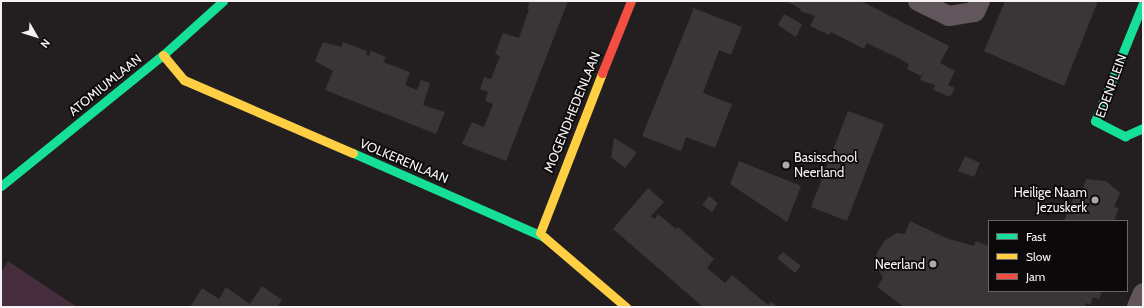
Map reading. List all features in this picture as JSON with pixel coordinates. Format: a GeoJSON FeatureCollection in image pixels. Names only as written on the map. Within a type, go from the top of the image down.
{"type":"FeatureCollection","features":[{"type":"Feature","properties":{"kind":"street","name":"ATOMIUMLAAN"},"geometry":{"type":"LineString","coordinates":[[1,186],[163,55],[223,1]]}},
{"type":"Feature","properties":{"kind":"street","name":"MOGENDHEDENLAAN"},"geometry":{"type":"LineString","coordinates":[[540,233],[565,165],[631,1]]}},
{"type":"Feature","properties":{"kind":"street"},"geometry":{"type":"LineString","coordinates":[[918,1],[949,16],[975,12],[980,1]]}},
{"type":"Feature","properties":{"kind":"street","name":"EDENPLEIN"},"geometry":{"type":"LineString","coordinates":[[1143,3],[1095,121],[1125,136],[1143,128]]}},
{"type":"Feature","properties":{"kind":"street","name":"VOLKERENLAAN"},"geometry":{"type":"LineString","coordinates":[[163,55],[184,80],[540,233],[626,307]]}},
{"type":"Feature","properties":{"kind":"street"},"geometry":{"type":"LineString","coordinates":[[1137,307],[1143,293]]}},
{"type":"Feature","properties":{"kind":"shaded area"},"geometry":{"type":"Polygon","coordinates":[[[8,261],[77,307],[1,307],[1,272],[8,261]]]}},
{"type":"Feature","properties":{"kind":"building"},"geometry":{"type":"Polygon","coordinates":[[[530,1],[568,1],[506,161],[462,144],[472,122],[484,127],[493,104],[485,101],[488,92],[480,89],[484,77],[491,79],[500,56],[495,54],[503,33],[519,38],[529,9],[527,9],[530,1]]]}},
{"type":"Feature","properties":{"kind":"building"},"geometry":{"type":"Polygon","coordinates":[[[786,1],[861,1],[949,46],[940,63],[955,71],[948,85],[955,88],[950,97],[933,90],[935,85],[920,80],[924,72],[921,76],[907,69],[909,64],[867,43],[864,49],[831,32],[829,35],[810,26],[815,16],[800,11],[801,9],[786,1]]]}},
{"type":"Feature","properties":{"kind":"building"},"geometry":{"type":"Polygon","coordinates":[[[1005,1],[1098,1],[1064,86],[984,51],[1005,1]]]}},
{"type":"Feature","properties":{"kind":"building"},"geometry":{"type":"Polygon","coordinates":[[[691,7],[742,27],[731,55],[719,50],[703,93],[732,104],[715,148],[686,137],[681,151],[642,136],[690,18],[693,9],[691,7]]]}},
{"type":"Feature","properties":{"kind":"building"},"geometry":{"type":"Polygon","coordinates":[[[784,14],[802,24],[796,37],[778,25],[784,14]]]}},
{"type":"Feature","properties":{"kind":"building"},"geometry":{"type":"Polygon","coordinates":[[[323,42],[341,47],[343,42],[367,51],[366,55],[369,56],[371,51],[386,57],[383,62],[410,72],[405,85],[417,90],[421,80],[430,83],[423,105],[445,112],[436,134],[325,90],[333,71],[315,61],[323,42]]]}},
{"type":"Feature","properties":{"kind":"building"},"geometry":{"type":"Polygon","coordinates":[[[848,111],[884,124],[847,221],[811,207],[848,111]]]}},
{"type":"Feature","properties":{"kind":"building"},"geometry":{"type":"Polygon","coordinates":[[[614,138],[637,152],[625,168],[611,157],[614,138]]]}},
{"type":"Feature","properties":{"kind":"building"},"geometry":{"type":"Polygon","coordinates":[[[965,156],[980,163],[974,177],[958,171],[965,156]]]}},
{"type":"Feature","properties":{"kind":"building"},"geometry":{"type":"Polygon","coordinates":[[[739,161],[801,186],[787,222],[730,184],[739,161]]]}},
{"type":"Feature","properties":{"kind":"building","name":"Heilige Naam Jezuskerk"},"geometry":{"type":"Polygon","coordinates":[[[1086,179],[1106,181],[1120,193],[1114,207],[1119,208],[1114,220],[1064,220],[1076,192],[1081,194],[1086,179]]]}},
{"type":"Feature","properties":{"kind":"building"},"geometry":{"type":"Polygon","coordinates":[[[648,188],[664,202],[651,216],[655,219],[658,214],[676,229],[678,227],[714,259],[707,268],[725,283],[732,275],[768,305],[771,302],[778,307],[703,307],[613,229],[648,188]]]}},
{"type":"Feature","properties":{"kind":"building"},"geometry":{"type":"Polygon","coordinates":[[[709,196],[718,203],[712,212],[702,205],[709,196]]]}},
{"type":"Feature","properties":{"kind":"building","name":"Neerland"},"geometry":{"type":"Polygon","coordinates":[[[910,221],[946,238],[974,246],[976,241],[988,246],[988,292],[1102,292],[1099,299],[1093,297],[1090,305],[1086,303],[1084,307],[904,307],[877,287],[883,278],[877,266],[876,255],[884,241],[897,233],[905,234],[910,221]]]}},
{"type":"Feature","properties":{"kind":"building"},"geometry":{"type":"Polygon","coordinates":[[[783,252],[801,266],[795,273],[777,258],[783,252]]]}},
{"type":"Feature","properties":{"kind":"building"},"geometry":{"type":"Polygon","coordinates":[[[262,286],[282,300],[277,307],[190,307],[202,288],[219,299],[226,287],[250,304],[262,286]]]}},
{"type":"Feature","properties":{"kind":"traffic: fast"},"geometry":{"type":"LineString","coordinates":[[1,186],[163,55],[223,1]]}},
{"type":"Feature","properties":{"kind":"traffic: fast"},"geometry":{"type":"LineString","coordinates":[[1143,3],[1095,121],[1125,136],[1143,128]]}},
{"type":"Feature","properties":{"kind":"traffic: fast"},"geometry":{"type":"LineString","coordinates":[[353,153],[544,237]]}},
{"type":"Feature","properties":{"kind":"traffic: slow"},"geometry":{"type":"LineString","coordinates":[[163,55],[184,80],[353,153]]}},
{"type":"Feature","properties":{"kind":"traffic: slow"},"geometry":{"type":"LineString","coordinates":[[540,233],[602,73]]}},
{"type":"Feature","properties":{"kind":"traffic: slow"},"geometry":{"type":"LineString","coordinates":[[544,237],[626,307]]}},
{"type":"Feature","properties":{"kind":"traffic: jam"},"geometry":{"type":"LineString","coordinates":[[602,73],[631,1]]}},
{"type":"Feature","properties":{"kind":"place","name":"Basisschool Neerland"},"geometry":{"type":"Point","coordinates":[786,165]}},
{"type":"Feature","properties":{"kind":"place","name":"Heilige Naam Jezuskerk"},"geometry":{"type":"Point","coordinates":[1095,200]}},
{"type":"Feature","properties":{"kind":"place","name":"Neerland"},"geometry":{"type":"Point","coordinates":[933,264]}}]}
